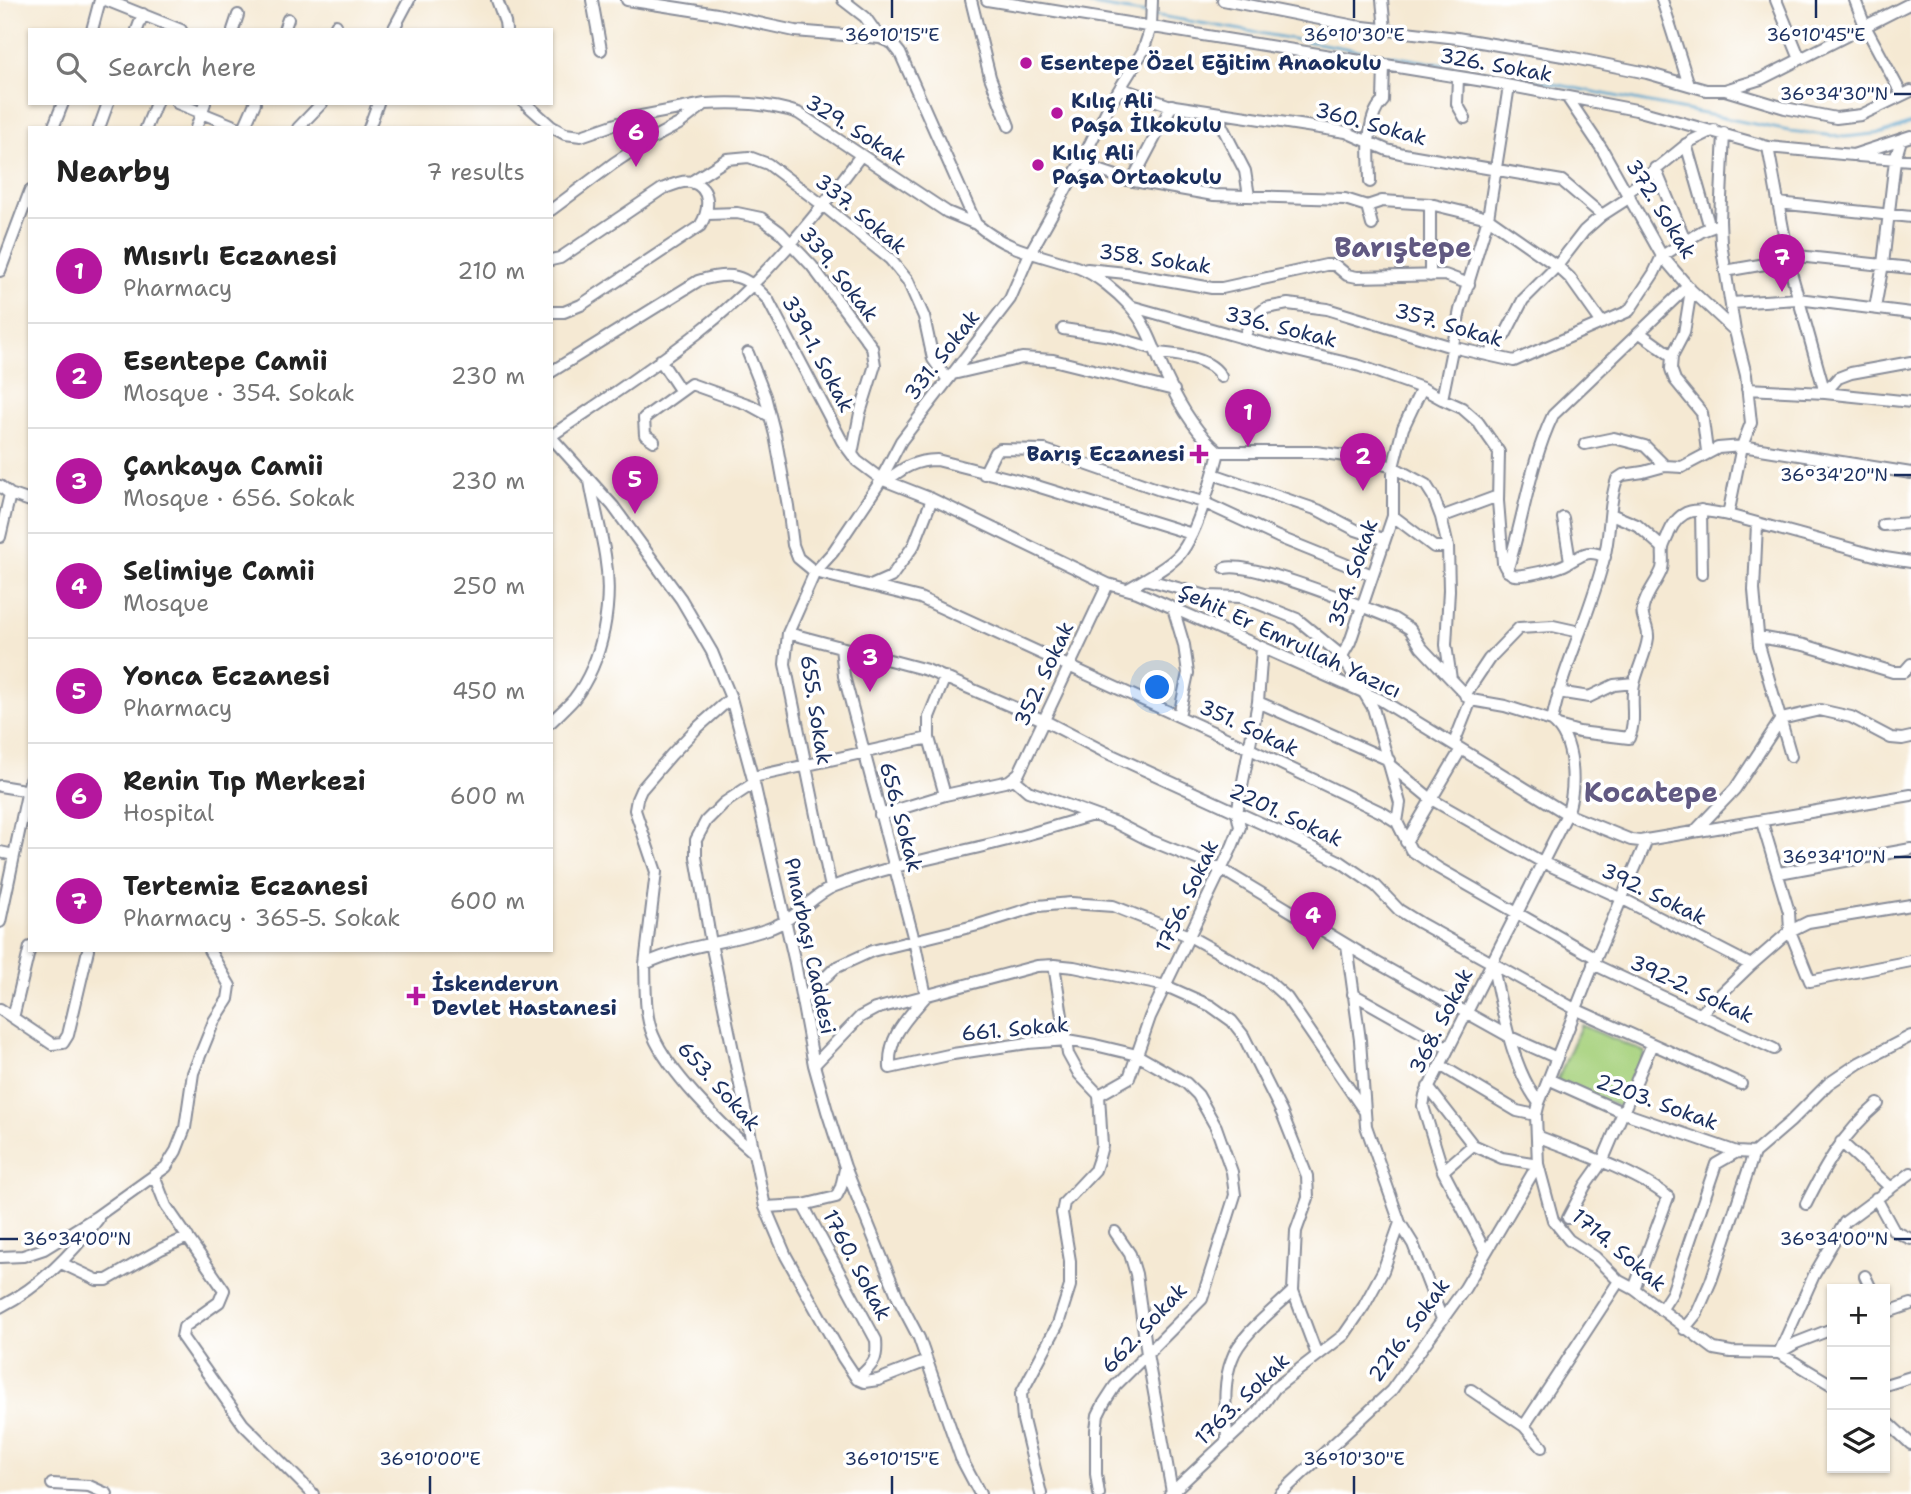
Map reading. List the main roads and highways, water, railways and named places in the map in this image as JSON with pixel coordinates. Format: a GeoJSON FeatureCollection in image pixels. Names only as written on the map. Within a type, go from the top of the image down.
{"type":"FeatureCollection","features":[{"type":"Feature","properties":{"kind":"waterway"},"geometry":{"type":"LineString","coordinates":[[1062,0],[1147,14]]}},
{"type":"Feature","properties":{"kind":"waterway"},"geometry":{"type":"LineString","coordinates":[[1154,15],[1550,83],[1789,131],[1845,137],[1884,133],[1911,123]]}},
{"type":"Feature","properties":{"kind":"place","name":"Esentepe Özel Eğitim Anaokulu"},"geometry":{"type":"Point","coordinates":[1026,63]}},
{"type":"Feature","properties":{"kind":"place","name":"Kılıç Ali Paşa İlkokulu"},"geometry":{"type":"Point","coordinates":[1057,113]}},
{"type":"Feature","properties":{"kind":"place","name":"Kılıç Ali Paşa Ortaokulu"},"geometry":{"type":"Point","coordinates":[1038,165]}},
{"type":"Feature","properties":{"kind":"place","name":"Renin Tıp Merkezi"},"geometry":{"type":"Point","coordinates":[636,167]}},
{"type":"Feature","properties":{"kind":"place","name":"Tertemiz Eczanesi"},"geometry":{"type":"Point","coordinates":[1782,292]}},
{"type":"Feature","properties":{"kind":"place","name":"Mısırlı Eczanesi"},"geometry":{"type":"Point","coordinates":[1248,447]}},
{"type":"Feature","properties":{"kind":"place","name":"Barış Eczanesi"},"geometry":{"type":"Point","coordinates":[1199,454]}},
{"type":"Feature","properties":{"kind":"place","name":"Esentepe Camii"},"geometry":{"type":"Point","coordinates":[1363,491]}},
{"type":"Feature","properties":{"kind":"place","name":"Yonca Eczanesi"},"geometry":{"type":"Point","coordinates":[635,514]}},
{"type":"Feature","properties":{"kind":"place","name":"Çankaya Camii"},"geometry":{"type":"Point","coordinates":[870,692]}},
{"type":"Feature","properties":{"kind":"place","name":"Selimiye Camii"},"geometry":{"type":"Point","coordinates":[1313,950]}},
{"type":"Feature","properties":{"kind":"place","name":"İskenderun Devlet Hastanesi"},"geometry":{"type":"Point","coordinates":[416,996]}},
{"type":"Feature","properties":{"kind":"district","name":"Barıştepe"},"geometry":{"type":"Point","coordinates":[1403,247]}},
{"type":"Feature","properties":{"kind":"district","name":"Kocatepe"},"geometry":{"type":"Point","coordinates":[1651,792]}}]}
